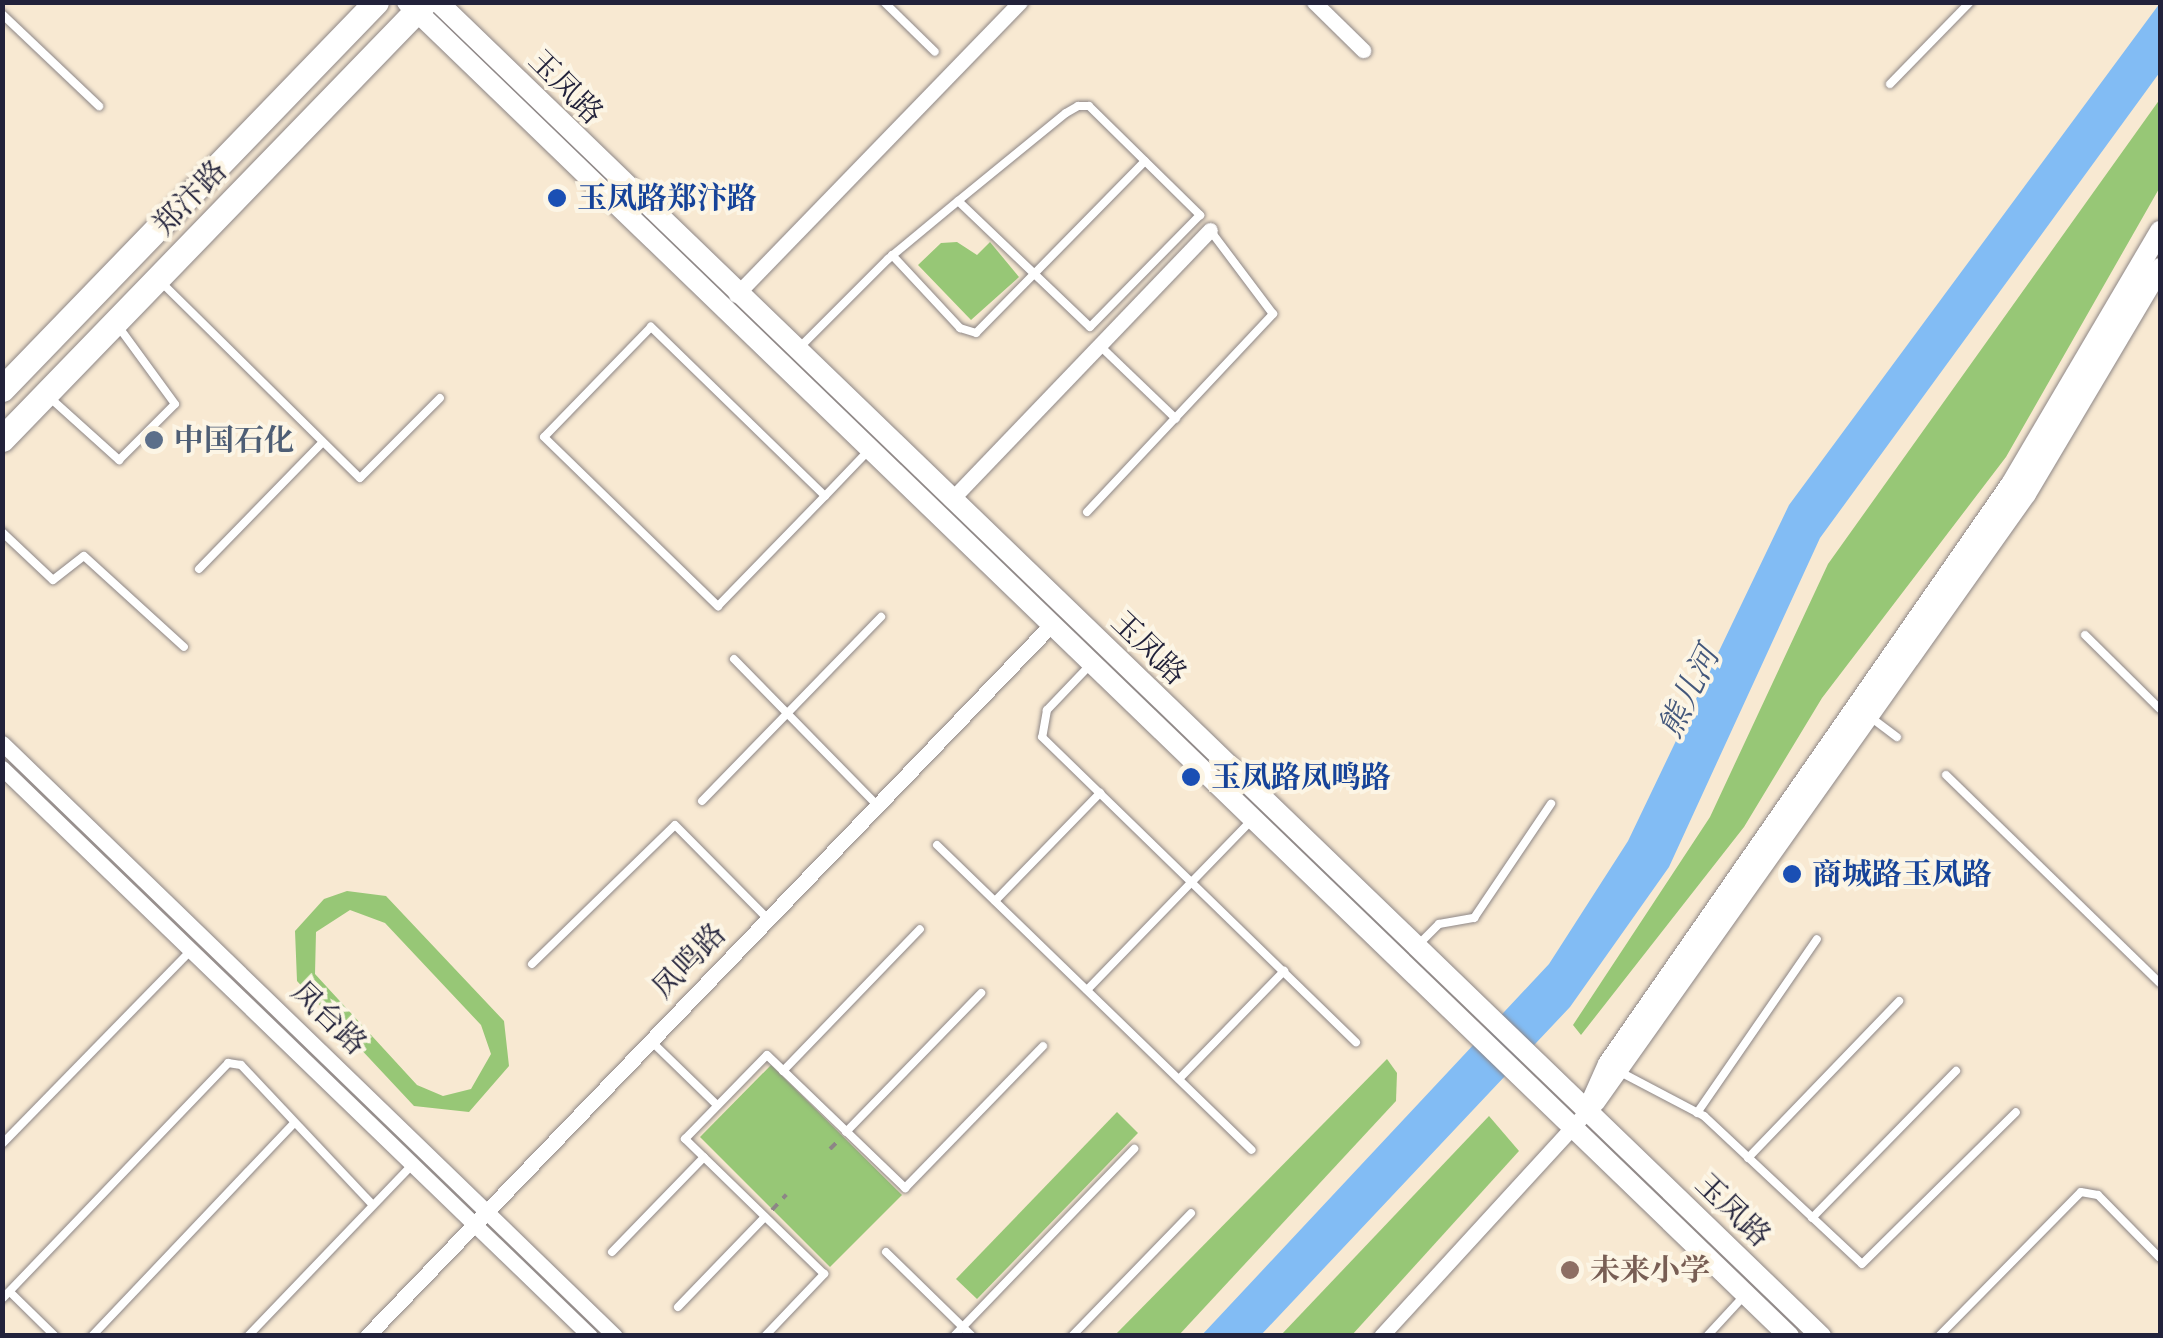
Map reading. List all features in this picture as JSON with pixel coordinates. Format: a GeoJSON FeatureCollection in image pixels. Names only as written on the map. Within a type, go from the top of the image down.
{"type":"FeatureCollection","features":[{"type":"Feature","properties":{"kind":"main road","name":"郑汴路"},"geometry":{"type":"LineString","coordinates":[[2,389],[376,2]]}},
{"type":"Feature","properties":{"kind":"main road","name":"郑汴路"},"geometry":{"type":"LineString","coordinates":[[2,439],[422,5]]}},
{"type":"Feature","properties":{"kind":"street"},"geometry":{"type":"LineString","coordinates":[[736,295],[1020,2]]}},
{"type":"Feature","properties":{"kind":"street"},"geometry":{"type":"LineString","coordinates":[[1314,2],[1363,50]]}},
{"type":"Feature","properties":{"kind":"street","name":"玉凤路"},"geometry":{"type":"LineString","coordinates":[[422,5],[736,295],[1416,946],[1538,1094],[1579,1119],[1821,1336]]}},
{"type":"Feature","properties":{"kind":"street","name":"玉凤路"},"geometry":{"type":"LineString","coordinates":[[422,5],[868,451],[1252,819],[1467,1011],[1551,1076],[1579,1119],[1789,1336]]}},
{"type":"Feature","properties":{"kind":"street"},"geometry":{"type":"LineString","coordinates":[[951,500],[1210,230]]}},
{"type":"Feature","properties":{"kind":"street"},"geometry":{"type":"LineString","coordinates":[[1579,1119],[1618,1049],[2011,484],[2160,231]]}},
{"type":"Feature","properties":{"kind":"street"},"geometry":{"type":"LineString","coordinates":[[1381,1336],[1624,1074],[1868,715],[2026,494],[2160,268]]}},
{"type":"Feature","properties":{"kind":"street","name":"凤鸣路"},"geometry":{"type":"LineString","coordinates":[[367,1336],[1051,625]]}},
{"type":"Feature","properties":{"kind":"street","name":"凤台路"},"geometry":{"type":"LineString","coordinates":[[2,743],[615,1336]]}},
{"type":"Feature","properties":{"kind":"street","name":"凤台路"},"geometry":{"type":"LineString","coordinates":[[2,768],[590,1336]]}},
{"type":"Feature","properties":{"kind":"lane"},"geometry":{"type":"LineString","coordinates":[[884,2],[934,52]]}},
{"type":"Feature","properties":{"kind":"lane"},"geometry":{"type":"LineString","coordinates":[[1890,84],[1970,2]]}},
{"type":"Feature","properties":{"kind":"lane"},"geometry":{"type":"LineString","coordinates":[[2,14],[98,106]]}},
{"type":"Feature","properties":{"kind":"lane"},"geometry":{"type":"LineString","coordinates":[[796,352],[892,255],[958,201],[1078,106],[1145,161],[1200,215],[1090,327],[958,201]]}},
{"type":"Feature","properties":{"kind":"lane"},"geometry":{"type":"LineString","coordinates":[[892,255],[969,332],[1036,276],[1145,161]]}},
{"type":"Feature","properties":{"kind":"lane"},"geometry":{"type":"LineString","coordinates":[[1087,512],[1273,314],[1210,230]]}},
{"type":"Feature","properties":{"kind":"lane"},"geometry":{"type":"LineString","coordinates":[[158,278],[360,478],[440,398]]}},
{"type":"Feature","properties":{"kind":"lane"},"geometry":{"type":"LineString","coordinates":[[46,394],[119,460],[174,404],[116,322]]}},
{"type":"Feature","properties":{"kind":"lane"},"geometry":{"type":"LineString","coordinates":[[825,496],[651,327],[544,436],[718,606],[825,496],[868,451]]}},
{"type":"Feature","properties":{"kind":"lane"},"geometry":{"type":"LineString","coordinates":[[1099,345],[1176,419]]}},
{"type":"Feature","properties":{"kind":"lane"},"geometry":{"type":"LineString","coordinates":[[200,569],[323,442]]}},
{"type":"Feature","properties":{"kind":"lane"},"geometry":{"type":"LineString","coordinates":[[2,532],[53,580],[84,556],[184,647]]}},
{"type":"Feature","properties":{"kind":"lane"},"geometry":{"type":"LineString","coordinates":[[702,801],[882,617]]}},
{"type":"Feature","properties":{"kind":"lane"},"geometry":{"type":"LineString","coordinates":[[2085,635],[2160,709]]}},
{"type":"Feature","properties":{"kind":"lane"},"geometry":{"type":"LineString","coordinates":[[734,659],[785,716],[877,805]]}},
{"type":"Feature","properties":{"kind":"lane"},"geometry":{"type":"LineString","coordinates":[[1091,664],[1047,710],[1042,737],[1356,1042]]}},
{"type":"Feature","properties":{"kind":"lane"},"geometry":{"type":"LineString","coordinates":[[1868,715],[1897,737]]}},
{"type":"Feature","properties":{"kind":"lane"},"geometry":{"type":"LineString","coordinates":[[1946,776],[2160,984]]}},
{"type":"Feature","properties":{"kind":"lane"},"geometry":{"type":"LineString","coordinates":[[995,901],[1100,793]]}},
{"type":"Feature","properties":{"kind":"lane"},"geometry":{"type":"LineString","coordinates":[[1416,946],[1439,924],[1474,918],[1551,804]]}},
{"type":"Feature","properties":{"kind":"lane"},"geometry":{"type":"LineString","coordinates":[[1086,990],[1252,819]]}},
{"type":"Feature","properties":{"kind":"lane"},"geometry":{"type":"LineString","coordinates":[[532,964],[675,825],[768,919]]}},
{"type":"Feature","properties":{"kind":"lane"},"geometry":{"type":"LineString","coordinates":[[937,844],[1252,1150]]}},
{"type":"Feature","properties":{"kind":"lane"},"geometry":{"type":"LineString","coordinates":[[783,1071],[920,929]]}},
{"type":"Feature","properties":{"kind":"lane"},"geometry":{"type":"LineString","coordinates":[[1697,1113],[1817,939]]}},
{"type":"Feature","properties":{"kind":"lane"},"geometry":{"type":"LineString","coordinates":[[2,1144],[192,949]]}},
{"type":"Feature","properties":{"kind":"lane"},"geometry":{"type":"LineString","coordinates":[[1179,1080],[1284,972]]}},
{"type":"Feature","properties":{"kind":"lane"},"geometry":{"type":"LineString","coordinates":[[846,1132],[982,992]]}},
{"type":"Feature","properties":{"kind":"lane"},"geometry":{"type":"LineString","coordinates":[[1748,1158],[1899,1002]]}},
{"type":"Feature","properties":{"kind":"lane"},"geometry":{"type":"LineString","coordinates":[[651,1040],[718,1105]]}},
{"type":"Feature","properties":{"kind":"lane"},"geometry":{"type":"LineString","coordinates":[[765,1336],[824,1274],[685,1139],[767,1055],[904,1188],[1043,1046]]}},
{"type":"Feature","properties":{"kind":"lane"},"geometry":{"type":"LineString","coordinates":[[55,1336],[6,1295],[228,1062],[294,1123],[373,1206]]}},
{"type":"Feature","properties":{"kind":"lane"},"geometry":{"type":"LineString","coordinates":[[1812,1218],[1956,1071]]}},
{"type":"Feature","properties":{"kind":"lane"},"geometry":{"type":"LineString","coordinates":[[1624,1074],[1697,1113],[1812,1218],[1870,1262],[2016,1112]]}},
{"type":"Feature","properties":{"kind":"lane"},"geometry":{"type":"LineString","coordinates":[[92,1336],[294,1123]]}},
{"type":"Feature","properties":{"kind":"lane"},"geometry":{"type":"LineString","coordinates":[[954,1336],[1134,1150]]}},
{"type":"Feature","properties":{"kind":"lane"},"geometry":{"type":"LineString","coordinates":[[612,1252],[704,1157]]}},
{"type":"Feature","properties":{"kind":"lane"},"geometry":{"type":"LineString","coordinates":[[248,1336],[413,1164]]}},
{"type":"Feature","properties":{"kind":"lane"},"geometry":{"type":"LineString","coordinates":[[1938,1336],[2081,1192],[2098,1194],[2160,1258]]}},
{"type":"Feature","properties":{"kind":"lane"},"geometry":{"type":"LineString","coordinates":[[1072,1336],[1191,1214]]}},
{"type":"Feature","properties":{"kind":"lane"},"geometry":{"type":"LineString","coordinates":[[678,1307],[765,1217]]}},
{"type":"Feature","properties":{"kind":"lane"},"geometry":{"type":"LineString","coordinates":[[886,1252],[972,1336]]}},
{"type":"Feature","properties":{"kind":"lane"},"geometry":{"type":"LineString","coordinates":[[1707,1336],[1746,1294]]}},
{"type":"Feature","properties":{"kind":"path"},"geometry":{"type":"LineString","coordinates":[[765,1217],[786,1195]]}},
{"type":"Feature","properties":{"kind":"green space"},"geometry":{"type":"Polygon","coordinates":[[[2160,99],[2160,187],[2006,457],[1822,698],[1744,827],[1581,1035],[1573,1025],[1710,817],[1828,564],[2160,99]]]}},
{"type":"Feature","properties":{"kind":"green space"},"geometry":{"type":"Polygon","coordinates":[[[957,242],[977,255],[990,242],[1019,277],[971,320],[918,265],[941,243],[957,242]]]}},
{"type":"Feature","properties":{"kind":"green space"},"geometry":{"type":"Polygon","coordinates":[[[347,891],[386,896],[504,1021],[509,1066],[469,1112],[414,1106],[297,981],[295,931],[324,899],[347,891]],[[350,910],[316,932],[315,974],[417,1085],[443,1096],[471,1089],[491,1054],[481,1025],[385,923],[350,910]]]}},
{"type":"Feature","properties":{"kind":"green space"},"geometry":{"type":"Polygon","coordinates":[[[1387,1059],[1397,1073],[1396,1101],[1179,1335],[1115,1335],[1387,1059]]]}},
{"type":"Feature","properties":{"kind":"green space"},"geometry":{"type":"Polygon","coordinates":[[[771,1065],[902,1195],[830,1267],[700,1137],[771,1065]]]}},
{"type":"Feature","properties":{"kind":"green space"},"geometry":{"type":"Polygon","coordinates":[[[1117,1112],[1138,1133],[977,1299],[956,1279],[1117,1112]]]}},
{"type":"Feature","properties":{"kind":"green space"},"geometry":{"type":"Polygon","coordinates":[[[1489,1116],[1519,1151],[1352,1335],[1281,1335],[1489,1116]]]}},
{"type":"Feature","properties":{"kind":"water"},"geometry":{"type":"Polygon","coordinates":[[[2160,3],[2160,72],[1820,538],[1669,867],[1570,1007],[1261,1335],[1201,1336],[1549,964],[1628,841],[1789,505],[2160,3]]]}},
{"type":"Feature","properties":{"kind":"place","name":"玉凤路郑汴路"},"geometry":{"type":"Point","coordinates":[557,198]}},
{"type":"Feature","properties":{"kind":"place","name":"中国石化"},"geometry":{"type":"Point","coordinates":[154,440]}},
{"type":"Feature","properties":{"kind":"place","name":"玉凤路凤鸣路"},"geometry":{"type":"Point","coordinates":[1191,777]}},
{"type":"Feature","properties":{"kind":"place","name":"商城路玉凤路"},"geometry":{"type":"Point","coordinates":[1792,874]}},
{"type":"Feature","properties":{"kind":"place","name":"未来小学"},"geometry":{"type":"Point","coordinates":[1570,1270]}},
{"type":"Feature","properties":{"kind":"water label","name":"熊儿河"},"geometry":{"type":"Point","coordinates":[1689,692]}}]}
